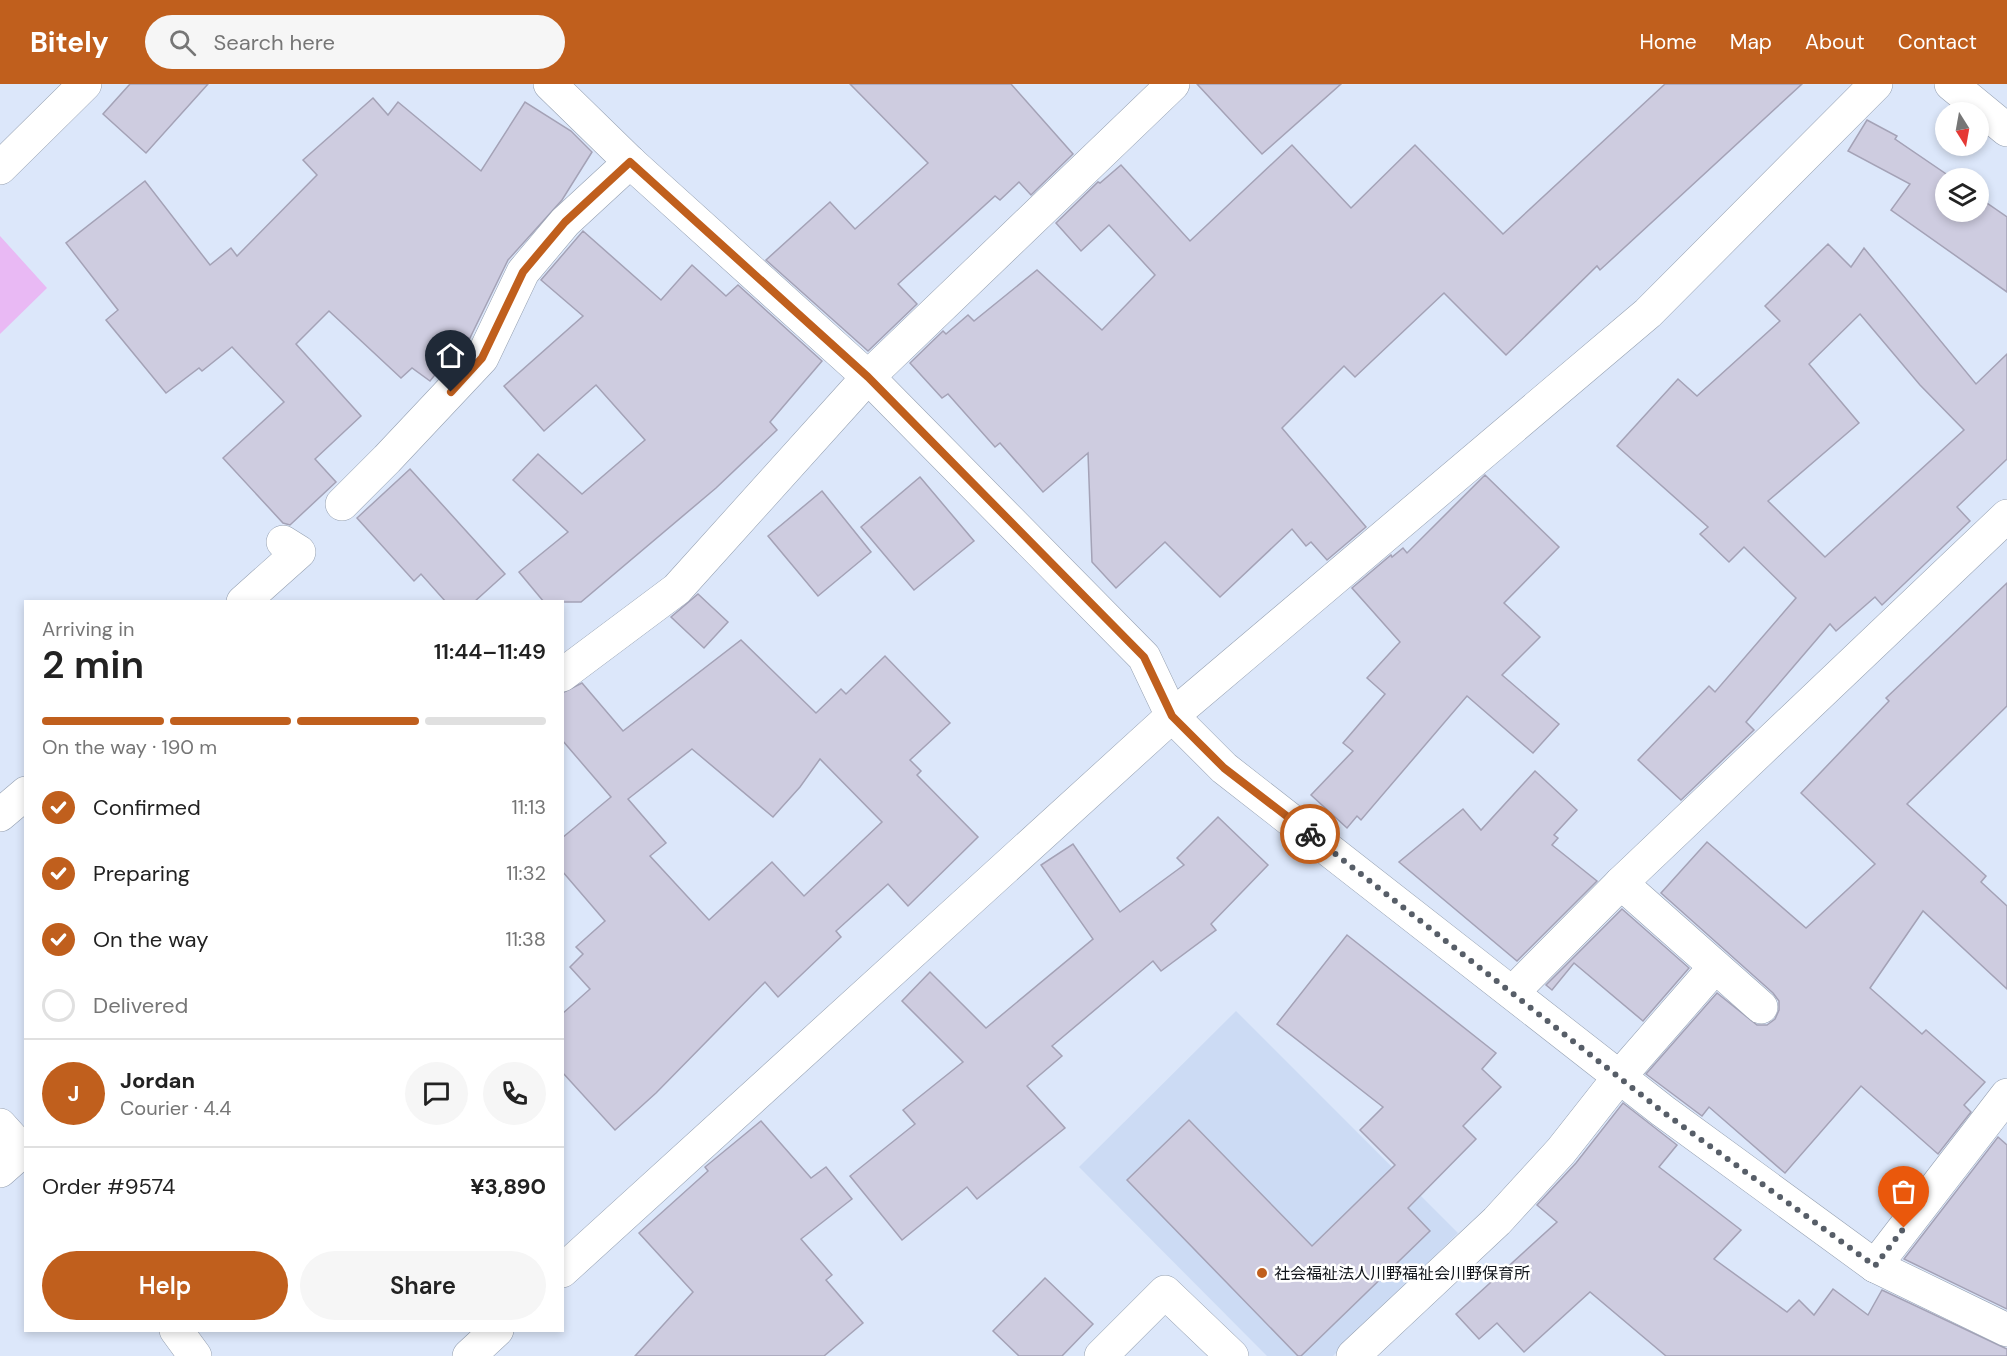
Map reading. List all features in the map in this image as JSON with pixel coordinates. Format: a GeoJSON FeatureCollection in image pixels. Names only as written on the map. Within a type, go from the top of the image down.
{"type":"FeatureCollection","features":[{"type":"Feature","properties":{"kind":"street"},"geometry":{"type":"LineString","coordinates":[[0,168],[85,84]]}},
{"type":"Feature","properties":{"kind":"street"},"geometry":{"type":"LineString","coordinates":[[550,84],[630,162],[868,377],[1144,657],[1172,716],[1224,768],[1513,992],[1663,1112],[1875,1266],[2007,1330]]}},
{"type":"Feature","properties":{"kind":"street"},"geometry":{"type":"LineString","coordinates":[[564,674],[677,589],[868,377],[1173,84]]}},
{"type":"Feature","properties":{"kind":"street"},"geometry":{"type":"LineString","coordinates":[[564,1269],[1172,716],[1648,313],[1876,84]]}},
{"type":"Feature","properties":{"kind":"street"},"geometry":{"type":"LineString","coordinates":[[1951,84],[2007,130]]}},
{"type":"Feature","properties":{"kind":"street"},"geometry":{"type":"LineString","coordinates":[[342,504],[482,358],[523,272],[565,222],[630,162]]}},
{"type":"Feature","properties":{"kind":"street"},"geometry":{"type":"LineString","coordinates":[[1513,992],[1621,884],[2007,516]]}},
{"type":"Feature","properties":{"kind":"street"},"geometry":{"type":"LineString","coordinates":[[245,600],[299,552],[283,542]]}},
{"type":"Feature","properties":{"kind":"street"},"geometry":{"type":"LineString","coordinates":[[0,815],[24,796]]}},
{"type":"Feature","properties":{"kind":"street"},"geometry":{"type":"LineString","coordinates":[[1621,884],[1761,1007]]}},
{"type":"Feature","properties":{"kind":"street"},"geometry":{"type":"LineString","coordinates":[[1353,1356],[1497,1221],[1561,1151],[1620,1076],[1715,967]]}},
{"type":"Feature","properties":{"kind":"street"},"geometry":{"type":"LineString","coordinates":[[1875,1266],[2007,1095]]}},
{"type":"Feature","properties":{"kind":"street"},"geometry":{"type":"LineString","coordinates":[[0,1125],[18,1156]]}},
{"type":"Feature","properties":{"kind":"street"},"geometry":{"type":"LineString","coordinates":[[1101,1356],[1165,1292],[1232,1356]]}},
{"type":"Feature","properties":{"kind":"street"},"geometry":{"type":"LineString","coordinates":[[177,1332],[195,1356]]}},
{"type":"Feature","properties":{"kind":"street"},"geometry":{"type":"LineString","coordinates":[[469,1356],[495,1332]]}},
{"type":"Feature","properties":{"kind":"shaded area"},"geometry":{"type":"Polygon","coordinates":[[[0,236],[47,288],[0,334],[0,236]]]}},
{"type":"Feature","properties":{"kind":"shaded area"},"geometry":{"type":"Polygon","coordinates":[[[1236,1011],[1458,1233],[1333,1356],[1267,1356],[1079,1167],[1236,1011]]]}},
{"type":"Feature","properties":{"kind":"building"},"geometry":{"type":"Polygon","coordinates":[[[130,84],[208,84],[146,153],[103,114],[130,84]]]}},
{"type":"Feature","properties":{"kind":"building"},"geometry":{"type":"Polygon","coordinates":[[[850,84],[1011,84],[1073,154],[1031,195],[1019,182],[1000,200],[995,196],[898,284],[917,304],[868,351],[766,260],[830,202],[855,229],[928,163],[850,84]]]}},
{"type":"Feature","properties":{"kind":"building"},"geometry":{"type":"Polygon","coordinates":[[[1197,84],[1341,84],[1262,154],[1197,84]]]}},
{"type":"Feature","properties":{"kind":"building"},"geometry":{"type":"Polygon","coordinates":[[[1665,84],[1802,84],[1600,270],[1597,266],[1506,355],[1444,293],[1355,377],[1344,366],[1282,428],[1366,527],[1327,560],[1311,542],[1306,546],[1292,529],[1220,597],[1165,542],[1116,588],[1092,562],[1088,453],[1043,492],[1000,443],[995,447],[948,394],[942,398],[910,363],[943,331],[946,334],[968,315],[974,321],[1037,270],[1102,330],[1155,275],[1109,225],[1081,251],[1056,223],[1098,182],[1100,183],[1121,165],[1190,241],[1292,145],[1351,208],[1415,145],[1503,234],[1665,84]]]}},
{"type":"Feature","properties":{"kind":"building"},"geometry":{"type":"Polygon","coordinates":[[[373,98],[388,115],[398,102],[481,171],[525,102],[571,131],[592,152],[562,200],[508,260],[467,344],[463,340],[430,381],[412,368],[401,378],[329,311],[296,344],[361,416],[315,459],[336,482],[290,525],[283,523],[223,458],[284,402],[232,347],[202,371],[199,368],[166,393],[106,320],[118,310],[66,243],[145,181],[210,265],[231,248],[237,256],[317,175],[303,160],[373,98]]]}},
{"type":"Feature","properties":{"kind":"building"},"geometry":{"type":"Polygon","coordinates":[[[1867,120],[1897,136],[1895,139],[1937,168],[1935,168],[1935,222],[1989,222],[1989,205],[2007,217],[2007,292],[1891,210],[1910,184],[1848,151],[1867,120]]]}},
{"type":"Feature","properties":{"kind":"building"},"geometry":{"type":"Polygon","coordinates":[[[583,231],[661,300],[692,265],[726,296],[738,285],[822,361],[770,422],[777,430],[716,488],[581,602],[542,600],[519,572],[568,532],[513,480],[538,454],[582,494],[645,440],[596,385],[544,431],[504,386],[583,316],[541,280],[583,231]]]}},
{"type":"Feature","properties":{"kind":"building"},"geometry":{"type":"Polygon","coordinates":[[[1828,244],[1851,267],[1864,248],[1976,384],[2007,354],[2007,459],[1957,507],[1970,521],[1882,605],[1875,597],[1836,631],[1830,624],[1746,722],[1754,730],[1681,800],[1638,760],[1709,686],[1715,692],[1796,598],[1744,547],[1729,562],[1700,534],[1708,527],[1617,446],[1678,379],[1697,396],[1780,321],[1765,306],[1828,244]],[[1860,314],[1809,364],[1859,423],[1768,501],[1825,557],[1964,430],[1920,385],[1860,314]]]}},
{"type":"Feature","properties":{"kind":"building"},"geometry":{"type":"Polygon","coordinates":[[[410,469],[505,574],[476,600],[444,600],[421,574],[414,581],[357,518],[410,469]]]}},
{"type":"Feature","properties":{"kind":"building"},"geometry":{"type":"Polygon","coordinates":[[[1485,475],[1559,547],[1504,603],[1540,637],[1502,675],[1559,724],[1533,753],[1467,696],[1361,820],[1357,816],[1347,828],[1311,795],[1353,751],[1343,743],[1385,694],[1367,678],[1400,642],[1352,588],[1391,555],[1392,557],[1403,548],[1407,553],[1485,475]]]}},
{"type":"Feature","properties":{"kind":"building"},"geometry":{"type":"Polygon","coordinates":[[[920,477],[974,541],[914,590],[861,527],[920,477]]]}},
{"type":"Feature","properties":{"kind":"building"},"geometry":{"type":"Polygon","coordinates":[[[822,491],[871,552],[818,596],[768,536],[822,491]]]}},
{"type":"Feature","properties":{"kind":"building"},"geometry":{"type":"Polygon","coordinates":[[[2007,583],[2007,706],[1907,804],[1986,876],[1981,882],[2007,906],[2007,989],[1923,911],[1870,988],[1922,1034],[1926,1030],[1985,1082],[1964,1105],[1971,1112],[1938,1154],[1861,1086],[1785,1173],[1709,1107],[1702,1116],[1646,1074],[1717,993],[1757,1025],[1767,1025],[1775,1019],[1779,1010],[1779,1001],[1773,993],[1661,893],[1707,842],[1806,928],[1875,864],[1801,793],[1889,701],[1886,698],[2007,583]]]}},
{"type":"Feature","properties":{"kind":"building"},"geometry":{"type":"Polygon","coordinates":[[[698,594],[728,622],[704,648],[671,617],[698,594]]]}},
{"type":"Feature","properties":{"kind":"building"},"geometry":{"type":"Polygon","coordinates":[[[741,640],[816,713],[841,689],[846,694],[885,656],[950,723],[910,760],[921,771],[917,775],[978,837],[908,906],[888,884],[836,931],[841,937],[778,997],[765,982],[656,1093],[615,1130],[564,1074],[564,1012],[590,989],[570,967],[583,954],[576,947],[605,921],[564,873],[564,836],[611,797],[564,742],[564,692],[582,683],[623,731],[741,640]],[[692,749],[628,799],[666,843],[650,856],[709,920],[772,862],[804,896],[882,822],[820,759],[800,787],[773,817],[692,749]]]}},
{"type":"Feature","properties":{"kind":"building"},"geometry":{"type":"Polygon","coordinates":[[[1535,771],[1577,810],[1554,835],[1558,838],[1552,845],[1597,881],[1517,961],[1399,862],[1463,809],[1481,830],[1535,771]]]}},
{"type":"Feature","properties":{"kind":"building"},"geometry":{"type":"Polygon","coordinates":[[[1218,817],[1268,865],[1211,924],[1216,930],[1161,971],[1153,961],[1052,1046],[1062,1056],[1027,1086],[1065,1128],[977,1199],[967,1187],[902,1240],[850,1176],[915,1124],[903,1110],[963,1062],[902,1001],[930,972],[986,1028],[1093,939],[1041,865],[1073,844],[1120,912],[1184,865],[1177,858],[1218,817]]]}},
{"type":"Feature","properties":{"kind":"building"},"geometry":{"type":"Polygon","coordinates":[[[1622,909],[1689,968],[1643,1021],[1574,963],[1552,990],[1546,985],[1622,909]]]}},
{"type":"Feature","properties":{"kind":"building"},"geometry":{"type":"Polygon","coordinates":[[[1347,935],[1496,1053],[1482,1069],[1501,1087],[1463,1126],[1476,1139],[1408,1208],[1430,1231],[1301,1356],[1298,1356],[1127,1180],[1189,1120],[1312,1246],[1395,1165],[1360,1130],[1383,1107],[1277,1024],[1347,935]]]}},
{"type":"Feature","properties":{"kind":"building"},"geometry":{"type":"Polygon","coordinates":[[[1623,1103],[1677,1145],[1659,1167],[1741,1230],[1714,1259],[1787,1312],[1799,1300],[1814,1315],[1833,1289],[1868,1315],[1882,1290],[2007,1349],[2007,1356],[1666,1356],[1590,1292],[1524,1352],[1497,1323],[1479,1339],[1456,1314],[1557,1222],[1537,1205],[1576,1163],[1623,1103]]]}},
{"type":"Feature","properties":{"kind":"building"},"geometry":{"type":"Polygon","coordinates":[[[761,1121],[811,1178],[826,1167],[852,1199],[801,1239],[832,1275],[826,1280],[863,1323],[824,1356],[635,1356],[693,1292],[639,1233],[708,1171],[705,1167],[761,1121]]]}},
{"type":"Feature","properties":{"kind":"building"},"geometry":{"type":"Polygon","coordinates":[[[1998,1137],[2007,1145],[2007,1309],[1904,1259],[1998,1137]]]}},
{"type":"Feature","properties":{"kind":"building"},"geometry":{"type":"Polygon","coordinates":[[[1045,1278],[1093,1324],[1062,1356],[1019,1356],[993,1331],[1045,1278]]]}},
{"type":"Feature","properties":{"kind":"way so far"},"geometry":{"type":"LineString","coordinates":[[1310,834],[1663,1112],[1875,1266],[1904,1228]]}},
{"type":"Feature","properties":{"kind":"place","name":"社会福祉法人川野福祉会川野保育所"},"geometry":{"type":"Point","coordinates":[1262,1273]}},
{"type":"Feature","properties":{"kind":"route"},"geometry":{"type":"LineString","coordinates":[[451,392],[482,358],[523,272],[565,222],[630,162],[868,377],[1144,657],[1172,716],[1224,768],[1310,834]]}}]}
